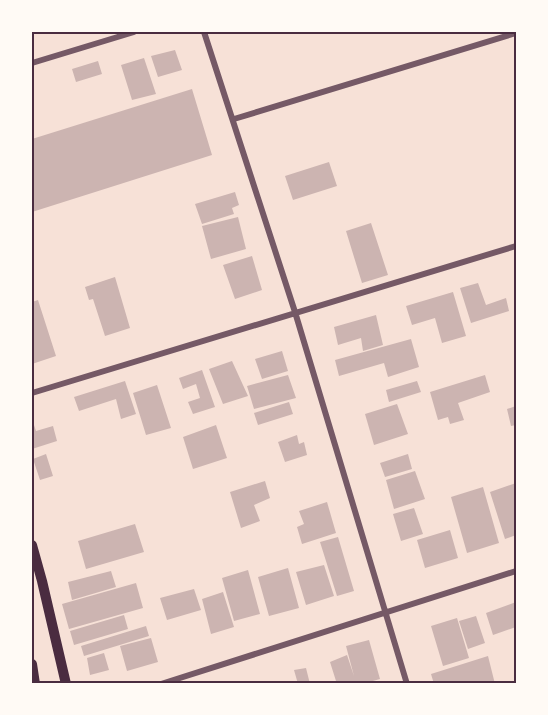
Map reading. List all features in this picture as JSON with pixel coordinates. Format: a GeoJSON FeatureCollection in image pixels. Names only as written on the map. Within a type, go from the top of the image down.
{"type":"FeatureCollection","features":[{"type":"Feature","properties":{"kind":"main road"},"geometry":{"type":"LineString","coordinates":[[32,545],[66,684]]}},
{"type":"Feature","properties":{"kind":"main road"},"geometry":{"type":"LineString","coordinates":[[32,664],[35,684]]}},
{"type":"Feature","properties":{"kind":"street"},"geometry":{"type":"LineString","coordinates":[[32,63],[134,32]]}},
{"type":"Feature","properties":{"kind":"street"},"geometry":{"type":"LineString","coordinates":[[204,32],[295,312],[407,684]]}},
{"type":"Feature","properties":{"kind":"street"},"geometry":{"type":"LineString","coordinates":[[234,119],[516,33]]}},
{"type":"Feature","properties":{"kind":"street"},"geometry":{"type":"LineString","coordinates":[[32,393],[516,246]]}},
{"type":"Feature","properties":{"kind":"street"},"geometry":{"type":"LineString","coordinates":[[161,684],[516,571]]}},
{"type":"Feature","properties":{"kind":"building"},"geometry":{"type":"Polygon","coordinates":[[[175,50],[182,70],[158,77],[151,56],[175,50]]]}},
{"type":"Feature","properties":{"kind":"building"},"geometry":{"type":"Polygon","coordinates":[[[144,58],[156,94],[132,100],[121,65],[144,58]]]}},
{"type":"Feature","properties":{"kind":"building"},"geometry":{"type":"Polygon","coordinates":[[[98,61],[102,74],[76,82],[72,69],[98,61]]]}},
{"type":"Feature","properties":{"kind":"building"},"geometry":{"type":"Polygon","coordinates":[[[192,89],[212,155],[32,212],[32,139],[192,89]]]}},
{"type":"Feature","properties":{"kind":"building"},"geometry":{"type":"Polygon","coordinates":[[[329,162],[337,186],[293,200],[285,176],[329,162]]]}},
{"type":"Feature","properties":{"kind":"building"},"geometry":{"type":"Polygon","coordinates":[[[235,192],[239,205],[232,208],[234,214],[202,224],[195,204],[235,192]]]}},
{"type":"Feature","properties":{"kind":"building"},"geometry":{"type":"Polygon","coordinates":[[[238,217],[246,249],[211,259],[202,226],[238,217]]]}},
{"type":"Feature","properties":{"kind":"building"},"geometry":{"type":"Polygon","coordinates":[[[371,223],[388,275],[362,283],[346,231],[371,223]]]}},
{"type":"Feature","properties":{"kind":"building"},"geometry":{"type":"Polygon","coordinates":[[[252,256],[262,290],[235,299],[223,265],[252,256]]]}},
{"type":"Feature","properties":{"kind":"building"},"geometry":{"type":"Polygon","coordinates":[[[115,277],[130,328],[105,336],[93,299],[89,300],[85,287],[115,277]]]}},
{"type":"Feature","properties":{"kind":"building"},"geometry":{"type":"Polygon","coordinates":[[[478,283],[486,305],[506,298],[509,311],[471,323],[460,288],[478,283]]]}},
{"type":"Feature","properties":{"kind":"building"},"geometry":{"type":"Polygon","coordinates":[[[453,292],[466,336],[442,343],[435,318],[412,325],[406,306],[453,292]]]}},
{"type":"Feature","properties":{"kind":"building"},"geometry":{"type":"Polygon","coordinates":[[[38,300],[56,356],[32,364],[32,302],[38,300]]]}},
{"type":"Feature","properties":{"kind":"building"},"geometry":{"type":"Polygon","coordinates":[[[376,315],[383,345],[363,351],[361,338],[338,345],[334,327],[376,315]]]}},
{"type":"Feature","properties":{"kind":"building"},"geometry":{"type":"Polygon","coordinates":[[[411,339],[419,367],[388,377],[384,363],[339,376],[335,360],[411,339]]]}},
{"type":"Feature","properties":{"kind":"building"},"geometry":{"type":"Polygon","coordinates":[[[282,351],[288,371],[262,379],[255,359],[282,351]]]}},
{"type":"Feature","properties":{"kind":"building"},"geometry":{"type":"Polygon","coordinates":[[[232,361],[248,396],[223,404],[209,369],[232,361]]]}},
{"type":"Feature","properties":{"kind":"building"},"geometry":{"type":"Polygon","coordinates":[[[202,370],[215,407],[193,414],[188,402],[200,398],[196,384],[183,389],[179,378],[202,370]]]}},
{"type":"Feature","properties":{"kind":"building"},"geometry":{"type":"Polygon","coordinates":[[[288,375],[296,398],[254,409],[247,386],[288,375]]]}},
{"type":"Feature","properties":{"kind":"building"},"geometry":{"type":"Polygon","coordinates":[[[485,375],[490,392],[458,403],[464,420],[450,424],[448,417],[438,420],[430,392],[485,375]]]}},
{"type":"Feature","properties":{"kind":"building"},"geometry":{"type":"Polygon","coordinates":[[[125,381],[136,414],[121,419],[116,399],[79,411],[74,397],[125,381]]]}},
{"type":"Feature","properties":{"kind":"building"},"geometry":{"type":"Polygon","coordinates":[[[417,381],[421,392],[389,402],[386,390],[417,381]]]}},
{"type":"Feature","properties":{"kind":"building"},"geometry":{"type":"Polygon","coordinates":[[[157,385],[171,428],[146,435],[133,393],[157,385]]]}},
{"type":"Feature","properties":{"kind":"building"},"geometry":{"type":"Polygon","coordinates":[[[289,402],[293,414],[258,425],[254,413],[289,402]]]}},
{"type":"Feature","properties":{"kind":"building"},"geometry":{"type":"Polygon","coordinates":[[[397,404],[408,434],[374,445],[365,414],[397,404]]]}},
{"type":"Feature","properties":{"kind":"building"},"geometry":{"type":"Polygon","coordinates":[[[516,406],[516,425],[511,426],[507,409],[516,406]]]}},
{"type":"Feature","properties":{"kind":"building"},"geometry":{"type":"Polygon","coordinates":[[[32,419],[36,431],[53,426],[57,441],[32,449],[32,419]]]}},
{"type":"Feature","properties":{"kind":"building"},"geometry":{"type":"Polygon","coordinates":[[[216,425],[227,458],[193,469],[183,437],[216,425]]]}},
{"type":"Feature","properties":{"kind":"building"},"geometry":{"type":"Polygon","coordinates":[[[297,435],[299,444],[304,442],[307,455],[285,462],[278,442],[297,435]]]}},
{"type":"Feature","properties":{"kind":"building"},"geometry":{"type":"Polygon","coordinates":[[[46,454],[53,476],[40,480],[33,459],[46,454]]]}},
{"type":"Feature","properties":{"kind":"building"},"geometry":{"type":"Polygon","coordinates":[[[408,454],[412,469],[385,477],[380,463],[408,454]]]}},
{"type":"Feature","properties":{"kind":"building"},"geometry":{"type":"Polygon","coordinates":[[[415,471],[425,499],[394,509],[386,480],[415,471]]]}},
{"type":"Feature","properties":{"kind":"building"},"geometry":{"type":"Polygon","coordinates":[[[265,481],[270,498],[254,505],[260,521],[241,528],[230,492],[265,481]]]}},
{"type":"Feature","properties":{"kind":"building"},"geometry":{"type":"Polygon","coordinates":[[[516,483],[516,535],[505,539],[490,492],[516,483]]]}},
{"type":"Feature","properties":{"kind":"building"},"geometry":{"type":"Polygon","coordinates":[[[483,487],[499,543],[467,553],[451,497],[483,487]]]}},
{"type":"Feature","properties":{"kind":"building"},"geometry":{"type":"Polygon","coordinates":[[[327,502],[336,533],[302,544],[297,527],[304,524],[299,511],[327,502]]]}},
{"type":"Feature","properties":{"kind":"building"},"geometry":{"type":"Polygon","coordinates":[[[414,508],[423,534],[401,541],[393,514],[414,508]]]}},
{"type":"Feature","properties":{"kind":"building"},"geometry":{"type":"Polygon","coordinates":[[[135,524],[144,552],[86,569],[78,541],[135,524]]]}},
{"type":"Feature","properties":{"kind":"building"},"geometry":{"type":"Polygon","coordinates":[[[450,530],[458,558],[425,568],[417,540],[450,530]]]}},
{"type":"Feature","properties":{"kind":"building"},"geometry":{"type":"Polygon","coordinates":[[[338,537],[354,591],[337,596],[320,542],[338,537]]]}},
{"type":"Feature","properties":{"kind":"building"},"geometry":{"type":"Polygon","coordinates":[[[324,565],[334,596],[306,605],[296,572],[324,565]]]}},
{"type":"Feature","properties":{"kind":"building"},"geometry":{"type":"Polygon","coordinates":[[[288,568],[299,608],[269,616],[258,577],[288,568]]]}},
{"type":"Feature","properties":{"kind":"building"},"geometry":{"type":"Polygon","coordinates":[[[248,570],[260,614],[234,621],[222,578],[248,570]]]}},
{"type":"Feature","properties":{"kind":"building"},"geometry":{"type":"Polygon","coordinates":[[[111,571],[116,587],[72,600],[68,582],[111,571]]]}},
{"type":"Feature","properties":{"kind":"building"},"geometry":{"type":"Polygon","coordinates":[[[136,583],[143,608],[69,629],[62,604],[136,583]]]}},
{"type":"Feature","properties":{"kind":"building"},"geometry":{"type":"Polygon","coordinates":[[[194,589],[201,610],[167,620],[160,598],[194,589]]]}},
{"type":"Feature","properties":{"kind":"building"},"geometry":{"type":"Polygon","coordinates":[[[223,592],[234,627],[211,634],[202,599],[223,592]]]}},
{"type":"Feature","properties":{"kind":"building"},"geometry":{"type":"Polygon","coordinates":[[[516,602],[516,627],[493,635],[486,613],[516,602]]]}},
{"type":"Feature","properties":{"kind":"building"},"geometry":{"type":"Polygon","coordinates":[[[124,615],[128,629],[74,645],[70,631],[124,615]]]}},
{"type":"Feature","properties":{"kind":"building"},"geometry":{"type":"Polygon","coordinates":[[[476,616],[485,643],[468,649],[459,621],[476,616]]]}},
{"type":"Feature","properties":{"kind":"building"},"geometry":{"type":"Polygon","coordinates":[[[457,618],[469,658],[443,666],[431,626],[457,618]]]}},
{"type":"Feature","properties":{"kind":"building"},"geometry":{"type":"Polygon","coordinates":[[[146,626],[149,636],[84,656],[81,646],[146,626]]]}},
{"type":"Feature","properties":{"kind":"building"},"geometry":{"type":"Polygon","coordinates":[[[151,638],[158,662],[127,671],[120,646],[151,638]]]}},
{"type":"Feature","properties":{"kind":"building"},"geometry":{"type":"Polygon","coordinates":[[[369,640],[380,679],[362,684],[329,684],[336,681],[330,662],[347,655],[354,676],[346,646],[369,640]]]}},
{"type":"Feature","properties":{"kind":"building"},"geometry":{"type":"Polygon","coordinates":[[[104,653],[109,670],[90,675],[87,658],[104,653]]]}},
{"type":"Feature","properties":{"kind":"building"},"geometry":{"type":"Polygon","coordinates":[[[488,656],[495,684],[434,684],[431,674],[488,656]]]}},
{"type":"Feature","properties":{"kind":"building"},"geometry":{"type":"Polygon","coordinates":[[[306,668],[310,684],[298,684],[294,670],[306,668]]]}}]}
